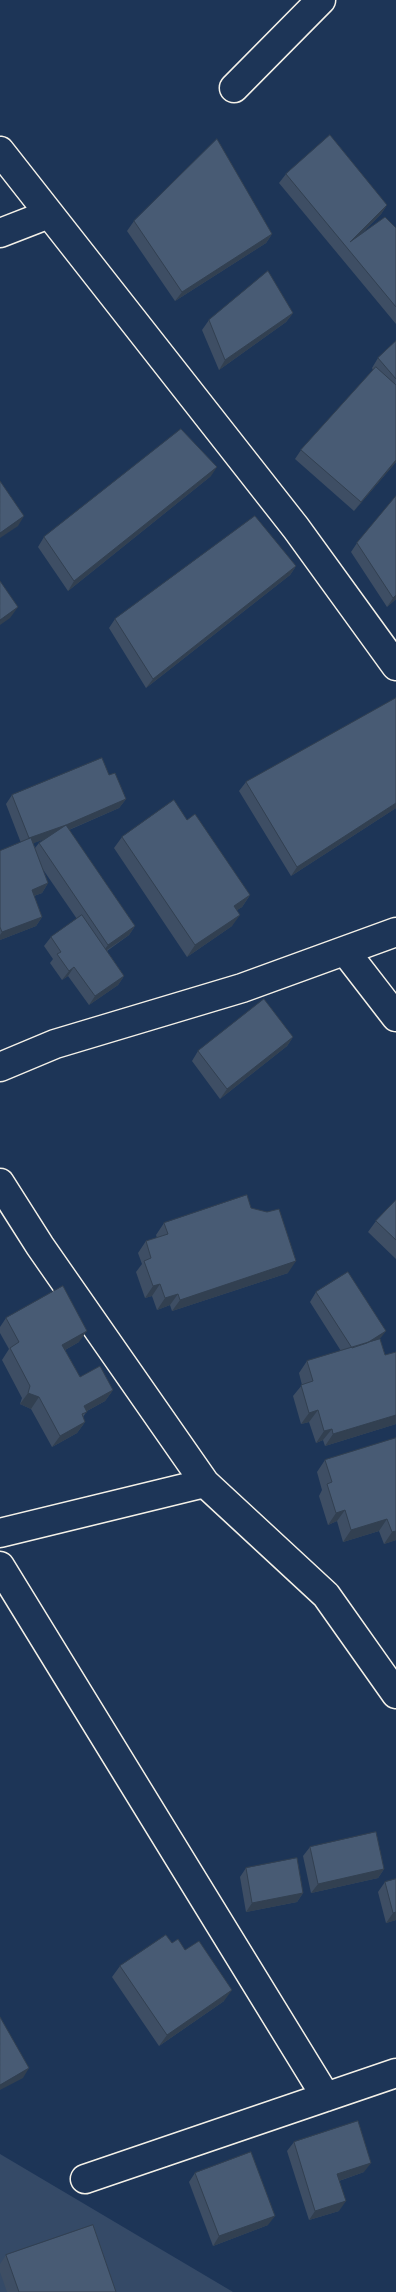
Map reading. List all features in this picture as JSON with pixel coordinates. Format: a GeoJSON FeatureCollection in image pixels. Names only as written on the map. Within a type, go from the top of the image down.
{"type":"FeatureCollection","features":[{"type":"Feature","properties":{"kind":"street"},"geometry":{"type":"LineString","coordinates":[[234,88],[322,0]]}},
{"type":"Feature","properties":{"kind":"street"},"geometry":{"type":"LineString","coordinates":[[0,151],[296,528],[396,666]]}},
{"type":"Feature","properties":{"kind":"street"},"geometry":{"type":"LineString","coordinates":[[0,233],[50,214]]}},
{"type":"Feature","properties":{"kind":"street"},"geometry":{"type":"LineString","coordinates":[[0,1067],[55,1044],[242,988],[396,932]]}},
{"type":"Feature","properties":{"kind":"street"},"geometry":{"type":"LineString","coordinates":[[345,951],[396,1017]]}},
{"type":"Feature","properties":{"kind":"street"},"geometry":{"type":"LineString","coordinates":[[0,1183],[40,1246],[205,1483],[326,1595],[396,1694]]}},
{"type":"Feature","properties":{"kind":"street"},"geometry":{"type":"LineString","coordinates":[[0,1533],[205,1483]]}},
{"type":"Feature","properties":{"kind":"street"},"geometry":{"type":"LineString","coordinates":[[0,1566],[326,2097]]}},
{"type":"Feature","properties":{"kind":"street"},"geometry":{"type":"LineString","coordinates":[[85,2179],[396,2073]]}},
{"type":"Feature","properties":{"kind":"shaded area"},"geometry":{"type":"Polygon","coordinates":[[[0,2154],[233,2292],[0,2292],[0,2154]]]}},
{"type":"Feature","properties":{"kind":"building"},"geometry":{"type":"Polygon","coordinates":[[[330,135],[387,205],[350,242],[385,217],[396,228],[396,307],[286,174],[330,135]]]}},
{"type":"Feature","properties":{"kind":"building"},"geometry":{"type":"Polygon","coordinates":[[[217,139],[272,234],[182,292],[134,221],[217,139]]]}},
{"type":"Feature","properties":{"kind":"building"},"geometry":{"type":"Polygon","coordinates":[[[268,271],[293,313],[225,360],[209,320],[268,271]]]}},
{"type":"Feature","properties":{"kind":"building"},"geometry":{"type":"Polygon","coordinates":[[[396,341],[396,379],[378,358],[396,341]]]}},
{"type":"Feature","properties":{"kind":"building"},"geometry":{"type":"Polygon","coordinates":[[[376,367],[396,385],[396,460],[361,502],[301,450],[376,367]]]}},
{"type":"Feature","properties":{"kind":"building"},"geometry":{"type":"Polygon","coordinates":[[[181,429],[217,467],[74,581],[44,537],[181,429]]]}},
{"type":"Feature","properties":{"kind":"building"},"geometry":{"type":"Polygon","coordinates":[[[0,481],[24,516],[0,533],[0,481]]]}},
{"type":"Feature","properties":{"kind":"building"},"geometry":{"type":"Polygon","coordinates":[[[396,496],[396,595],[393,598],[357,543],[396,496]]]}},
{"type":"Feature","properties":{"kind":"building"},"geometry":{"type":"Polygon","coordinates":[[[255,516],[296,566],[153,679],[115,619],[255,516]]]}},
{"type":"Feature","properties":{"kind":"building"},"geometry":{"type":"Polygon","coordinates":[[[0,581],[18,607],[0,620],[0,581]]]}},
{"type":"Feature","properties":{"kind":"building"},"geometry":{"type":"Polygon","coordinates":[[[396,698],[396,803],[297,867],[246,782],[396,698]]]}},
{"type":"Feature","properties":{"kind":"building"},"geometry":{"type":"Polygon","coordinates":[[[102,758],[109,775],[115,773],[126,799],[66,825],[29,838],[12,795],[102,758]]]}},
{"type":"Feature","properties":{"kind":"building"},"geometry":{"type":"Polygon","coordinates":[[[174,800],[187,820],[195,814],[250,895],[234,906],[240,915],[195,945],[122,837],[174,800]]]}},
{"type":"Feature","properties":{"kind":"building"},"geometry":{"type":"Polygon","coordinates":[[[66,825],[135,926],[108,945],[39,843],[66,825]]]}},
{"type":"Feature","properties":{"kind":"building"},"geometry":{"type":"Polygon","coordinates":[[[31,838],[48,883],[32,890],[42,917],[2,932],[0,927],[0,851],[31,838]]]}},
{"type":"Feature","properties":{"kind":"building"},"geometry":{"type":"Polygon","coordinates":[[[82,915],[124,976],[95,996],[74,967],[69,971],[57,954],[61,952],[51,937],[82,915]]]}},
{"type":"Feature","properties":{"kind":"building"},"geometry":{"type":"Polygon","coordinates":[[[264,999],[293,1037],[227,1089],[198,1051],[264,999]]]}},
{"type":"Feature","properties":{"kind":"building"},"geometry":{"type":"Polygon","coordinates":[[[247,1195],[251,1208],[267,1212],[279,1209],[296,1261],[180,1300],[178,1294],[165,1298],[160,1284],[153,1286],[144,1261],[151,1258],[146,1241],[168,1234],[164,1223],[247,1195]]]}},
{"type":"Feature","properties":{"kind":"building"},"geometry":{"type":"Polygon","coordinates":[[[396,1200],[396,1240],[376,1221],[396,1200]]]}},
{"type":"Feature","properties":{"kind":"building"},"geometry":{"type":"Polygon","coordinates":[[[348,1272],[386,1331],[367,1343],[352,1348],[316,1292],[348,1272]]]}},
{"type":"Feature","properties":{"kind":"building"},"geometry":{"type":"Polygon","coordinates":[[[63,1286],[87,1331],[62,1345],[80,1377],[100,1366],[113,1390],[84,1406],[87,1412],[82,1414],[85,1422],[60,1436],[39,1397],[28,1393],[30,1386],[10,1348],[19,1342],[6,1318],[63,1286]]]}},
{"type":"Feature","properties":{"kind":"building"},"geometry":{"type":"Polygon","coordinates":[[[380,1339],[385,1355],[396,1352],[396,1415],[333,1434],[332,1429],[324,1431],[318,1410],[309,1413],[301,1385],[313,1381],[307,1361],[380,1339]]]}},
{"type":"Feature","properties":{"kind":"building"},"geometry":{"type":"Polygon","coordinates":[[[396,1438],[396,1531],[392,1532],[387,1519],[351,1530],[345,1510],[336,1513],[327,1484],[332,1482],[325,1460],[396,1438]]]}},
{"type":"Feature","properties":{"kind":"building"},"geometry":{"type":"Polygon","coordinates":[[[376,1832],[384,1869],[318,1884],[310,1847],[376,1832]]]}},
{"type":"Feature","properties":{"kind":"building"},"geometry":{"type":"Polygon","coordinates":[[[297,1858],[303,1893],[252,1903],[246,1868],[297,1858]]]}},
{"type":"Feature","properties":{"kind":"building"},"geometry":{"type":"Polygon","coordinates":[[[396,1879],[396,1912],[393,1913],[385,1882],[396,1879]]]}},
{"type":"Feature","properties":{"kind":"building"},"geometry":{"type":"Polygon","coordinates":[[[166,1935],[172,1943],[178,1939],[185,1950],[199,1941],[232,1990],[167,2035],[120,1966],[166,1935]]]}},
{"type":"Feature","properties":{"kind":"building"},"geometry":{"type":"Polygon","coordinates":[[[0,2017],[29,2068],[0,2085],[0,2017]]]}},
{"type":"Feature","properties":{"kind":"building"},"geometry":{"type":"Polygon","coordinates":[[[358,2121],[371,2163],[337,2174],[346,2201],[315,2211],[294,2142],[358,2121]]]}},
{"type":"Feature","properties":{"kind":"building"},"geometry":{"type":"Polygon","coordinates":[[[251,2152],[275,2216],[219,2236],[195,2173],[251,2152]]]}},
{"type":"Feature","properties":{"kind":"building"},"geometry":{"type":"Polygon","coordinates":[[[93,2225],[116,2292],[19,2292],[6,2255],[93,2225]]]}}]}
